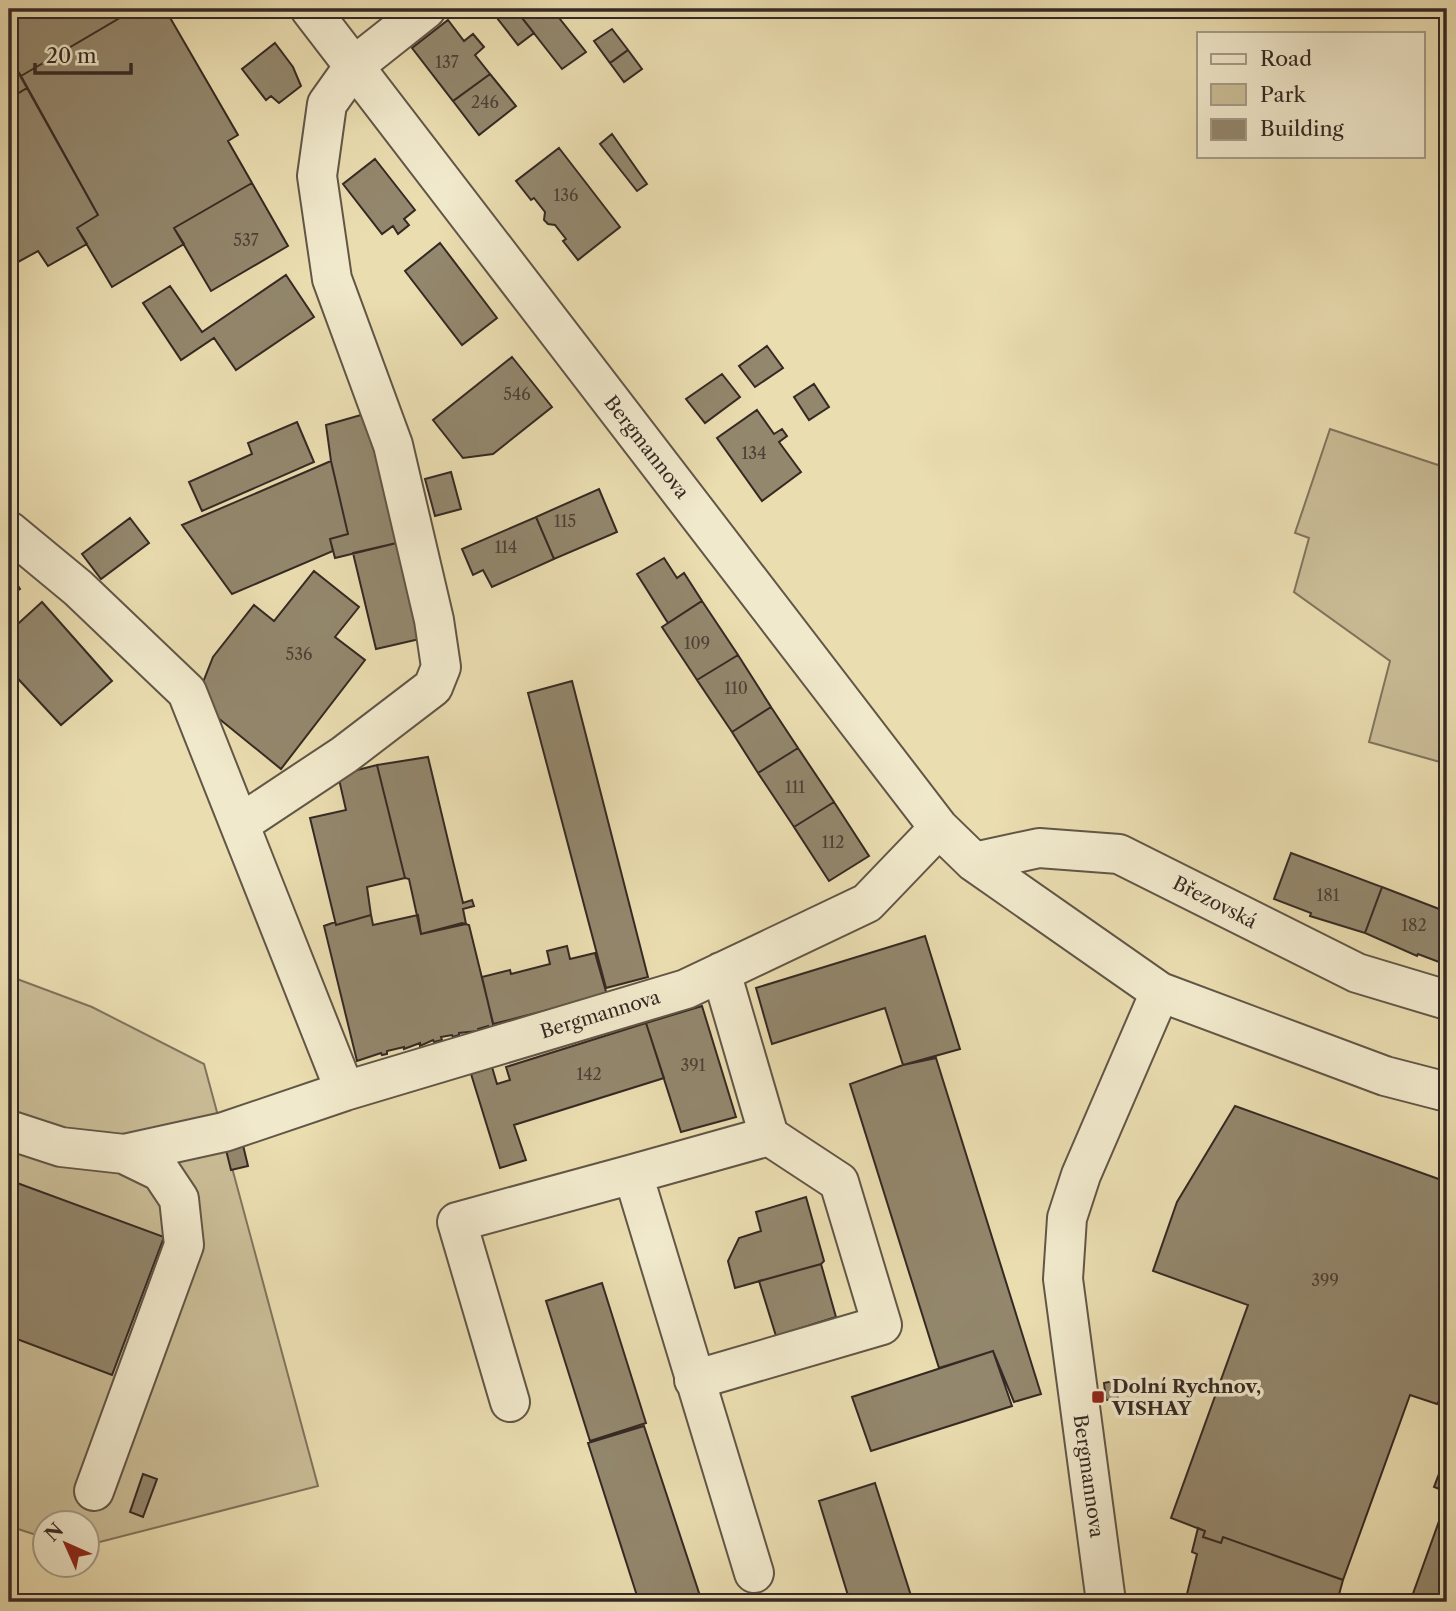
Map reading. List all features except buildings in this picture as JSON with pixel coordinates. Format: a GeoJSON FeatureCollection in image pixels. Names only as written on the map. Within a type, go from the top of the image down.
{"type":"FeatureCollection","features":[{"type":"Feature","properties":{"kind":"street","name":"Bergmannova"},"geometry":{"type":"LineString","coordinates":[[310,9],[939,828],[974,862],[1160,992],[1385,1076],[1447,1092]]}},
{"type":"Feature","properties":{"kind":"street"},"geometry":{"type":"LineString","coordinates":[[240,824],[344,755],[433,687],[441,667],[434,620],[393,445],[332,279],[317,176],[327,104],[354,66],[426,9]]}},
{"type":"Feature","properties":{"kind":"street"},"geometry":{"type":"LineString","coordinates":[[9,531],[78,588],[187,692],[345,1091]]}},
{"type":"Feature","properties":{"kind":"street","name":"Bergmannova"},"geometry":{"type":"LineString","coordinates":[[124,1154],[224,1132],[345,1091],[686,989],[867,903],[939,828]]}},
{"type":"Feature","properties":{"kind":"street","name":"Březovská"},"geometry":{"type":"LineString","coordinates":[[974,862],[1039,848],[1119,855],[1357,973],[1447,1000]]}},
{"type":"Feature","properties":{"kind":"street"},"geometry":{"type":"LineString","coordinates":[[694,1380],[882,1325],[839,1182],[769,1136],[721,972]]}},
{"type":"Feature","properties":{"kind":"street","name":"Bergmannova"},"geometry":{"type":"LineString","coordinates":[[1106,1602],[1063,1279],[1067,1218],[1081,1175],[1160,992]]}},
{"type":"Feature","properties":{"kind":"street"},"geometry":{"type":"LineString","coordinates":[[9,1130],[61,1147],[124,1154],[162,1172],[179,1199],[184,1245],[94,1492]]}},
{"type":"Feature","properties":{"kind":"street"},"geometry":{"type":"LineString","coordinates":[[510,1402],[457,1222],[769,1136]]}},
{"type":"Feature","properties":{"kind":"street"},"geometry":{"type":"LineString","coordinates":[[633,1174],[754,1573]]}},
{"type":"Feature","properties":{"kind":"green space"},"geometry":{"type":"Polygon","coordinates":[[[1330,429],[1438,465],[1447,451],[1447,764],[1369,742],[1390,661],[1294,592],[1309,538],[1295,533],[1330,429]]]}},
{"type":"Feature","properties":{"kind":"green space"},"geometry":{"type":"Polygon","coordinates":[[[9,976],[92,1007],[204,1064],[318,1486],[102,1541],[102,1510],[32,1510],[32,1534],[9,1526],[9,976]]]}},
{"type":"Feature","properties":{"kind":"place","name":"Dolní Rychnov, VISHAY"},"geometry":{"type":"Point","coordinates":[1098,1397]}}]}
